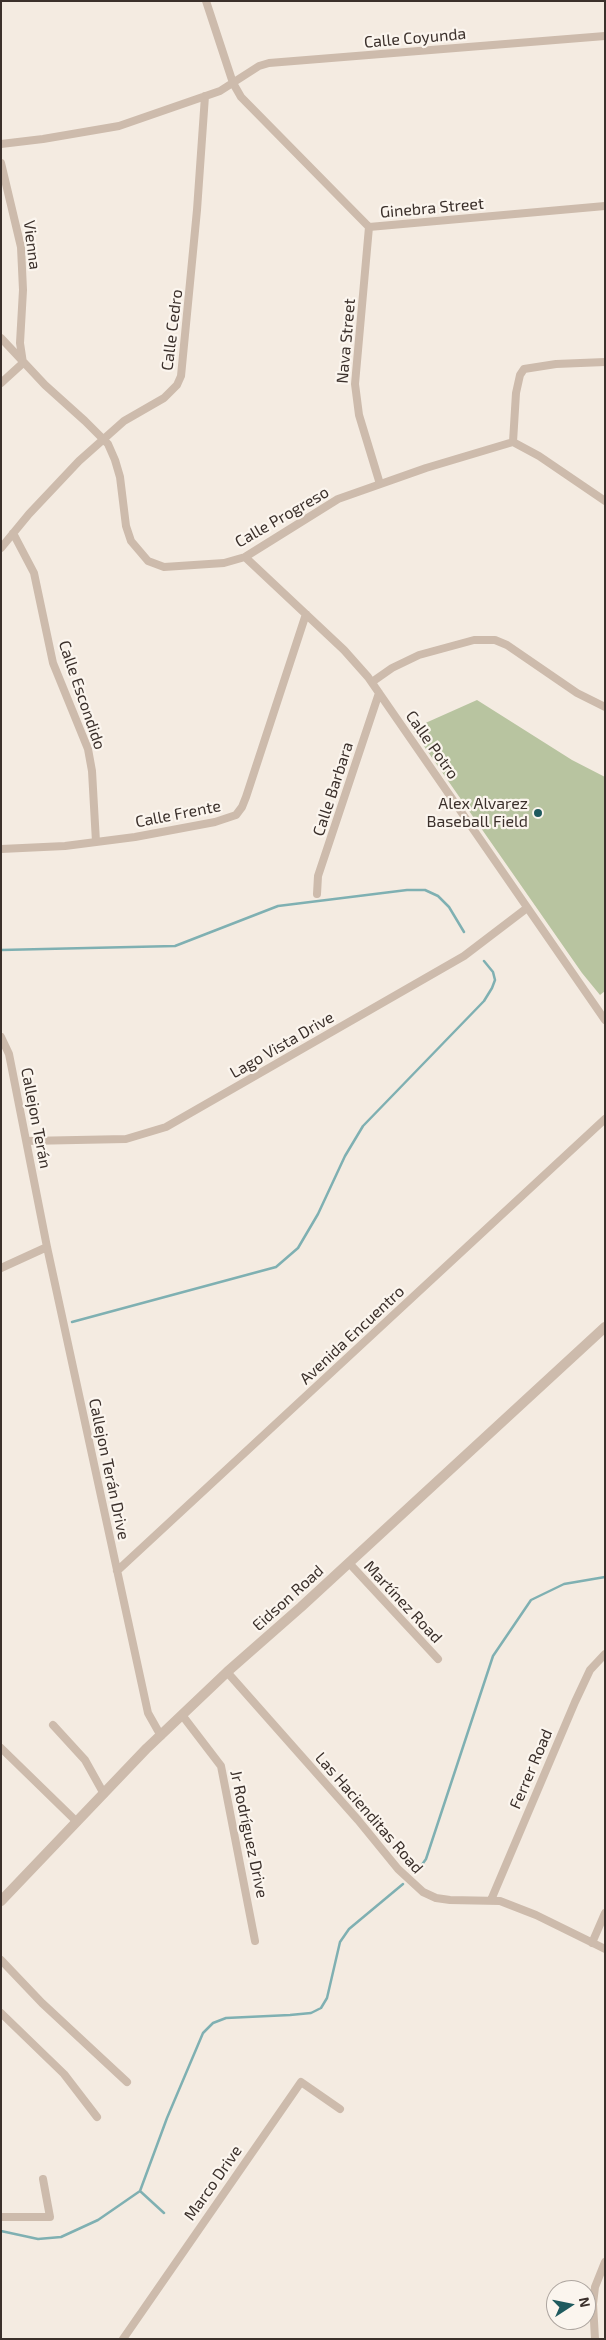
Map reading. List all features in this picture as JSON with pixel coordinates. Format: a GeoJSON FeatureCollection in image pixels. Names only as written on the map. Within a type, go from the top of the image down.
{"type":"FeatureCollection","features":[{"type":"Feature","properties":{"kind":"street","name":"Ginebra Street"},"geometry":{"type":"LineString","coordinates":[[206,1],[233,83],[241,97],[369,227],[605,206]]}},
{"type":"Feature","properties":{"kind":"street","name":"Calle Coyunda"},"geometry":{"type":"LineString","coordinates":[[205,96],[233,83],[259,66],[269,63],[605,36]]}},
{"type":"Feature","properties":{"kind":"street"},"geometry":{"type":"LineString","coordinates":[[1,144],[109,128],[205,96]]}},
{"type":"Feature","properties":{"kind":"street","name":"Calle Cedro"},"geometry":{"type":"LineString","coordinates":[[1,548],[49,491],[103,439],[124,421],[164,398],[177,385],[181,376],[197,210],[205,96]]}},
{"type":"Feature","properties":{"kind":"street","name":"Vienna"},"geometry":{"type":"LineString","coordinates":[[1,163],[21,247],[23,290],[20,343],[23,363]]}},
{"type":"Feature","properties":{"kind":"street","name":"Nava Street"},"geometry":{"type":"LineString","coordinates":[[369,227],[355,384],[359,415],[380,484]]}},
{"type":"Feature","properties":{"kind":"street","name":"Calle Progreso"},"geometry":{"type":"LineString","coordinates":[[1,338],[23,363],[103,439],[116,460],[129,534],[139,552],[148,561],[164,567],[224,563],[245,557],[338,500],[380,484],[513,442]]}},
{"type":"Feature","properties":{"kind":"street"},"geometry":{"type":"LineString","coordinates":[[605,362],[556,364],[524,369],[520,375],[516,393],[513,442],[539,456],[605,501]]}},
{"type":"Feature","properties":{"kind":"street"},"geometry":{"type":"LineString","coordinates":[[1,383],[23,363]]}},
{"type":"Feature","properties":{"kind":"street","name":"Calle Escondido"},"geometry":{"type":"LineString","coordinates":[[13,533],[34,573],[53,662],[88,749],[92,771],[96,842]]}},
{"type":"Feature","properties":{"kind":"street","name":"Calle Potro"},"geometry":{"type":"LineString","coordinates":[[245,557],[358,664],[372,682],[605,1020]]}},
{"type":"Feature","properties":{"kind":"street","name":"Calle Frente"},"geometry":{"type":"LineString","coordinates":[[1,849],[96,842],[157,834],[215,822],[236,815],[246,797],[306,614]]}},
{"type":"Feature","properties":{"kind":"street"},"geometry":{"type":"LineString","coordinates":[[372,682],[392,668],[419,655],[449,646],[484,639],[495,640],[507,645],[577,693],[605,707]]}},
{"type":"Feature","properties":{"kind":"street","name":"Calle Barbara"},"geometry":{"type":"LineString","coordinates":[[317,894],[318,876],[379,693]]}},
{"type":"Feature","properties":{"kind":"street","name":"Lago Vista Drive"},"geometry":{"type":"LineString","coordinates":[[27,1141],[126,1139],[166,1127],[464,956],[527,908]]}},
{"type":"Feature","properties":{"kind":"street","name":"Callejon Terán"},"geometry":{"type":"LineString","coordinates":[[2,1037],[9,1054],[40,1205]]}},
{"type":"Feature","properties":{"kind":"street","name":"Avenida Encuentro"},"geometry":{"type":"LineString","coordinates":[[117,1570],[605,1118]]}},
{"type":"Feature","properties":{"kind":"street","name":"Callejon Terán Drive"},"geometry":{"type":"LineString","coordinates":[[40,1205],[47,1247],[148,1713],[160,1736]]}},
{"type":"Feature","properties":{"kind":"street"},"geometry":{"type":"LineString","coordinates":[[1,1268],[47,1247]]}},
{"type":"Feature","properties":{"kind":"street","name":"Eidson Road"},"geometry":{"type":"LineString","coordinates":[[1,1901],[160,1736],[227,1672],[349,1563],[605,1327]]}},
{"type":"Feature","properties":{"kind":"street","name":"Martínez Road"},"geometry":{"type":"LineString","coordinates":[[349,1563],[438,1659]]}},
{"type":"Feature","properties":{"kind":"street","name":"Ferrer Road"},"geometry":{"type":"LineString","coordinates":[[491,1900],[575,1702],[590,1670],[605,1654]]}},
{"type":"Feature","properties":{"kind":"street","name":"Las Hacienditas Road"},"geometry":{"type":"LineString","coordinates":[[227,1672],[415,1886],[436,1898],[491,1900],[510,1904],[605,1949]]}},
{"type":"Feature","properties":{"kind":"street","name":"Jr Rodríguez Drive"},"geometry":{"type":"LineString","coordinates":[[182,1715],[221,1766],[255,1941]]}},
{"type":"Feature","properties":{"kind":"street"},"geometry":{"type":"LineString","coordinates":[[53,1725],[85,1760],[104,1794]]}},
{"type":"Feature","properties":{"kind":"street"},"geometry":{"type":"LineString","coordinates":[[1,1748],[77,1822]]}},
{"type":"Feature","properties":{"kind":"street"},"geometry":{"type":"LineString","coordinates":[[592,1943],[605,1913]]}},
{"type":"Feature","properties":{"kind":"street"},"geometry":{"type":"LineString","coordinates":[[1,1960],[42,2003],[127,2082]]}},
{"type":"Feature","properties":{"kind":"street"},"geometry":{"type":"LineString","coordinates":[[1,2013],[64,2074],[97,2117]]}},
{"type":"Feature","properties":{"kind":"street","name":"Marco Drive"},"geometry":{"type":"LineString","coordinates":[[123,2339],[301,2082],[340,2109]]}},
{"type":"Feature","properties":{"kind":"street"},"geometry":{"type":"LineString","coordinates":[[1,2216],[50,2217],[43,2179]]}},
{"type":"Feature","properties":{"kind":"street"},"geometry":{"type":"LineString","coordinates":[[595,2339],[593,2304],[595,2287],[605,2262]]}},
{"type":"Feature","properties":{"kind":"green space"},"geometry":{"type":"Polygon","coordinates":[[[477,700],[572,760],[605,777],[605,991],[600,995],[582,973],[412,729],[477,700]]]}},
{"type":"Feature","properties":{"kind":"waterway"},"geometry":{"type":"LineString","coordinates":[[1,950],[175,946],[278,906],[407,890],[425,890],[438,896],[449,907],[464,932]]}},
{"type":"Feature","properties":{"kind":"waterway"},"geometry":{"type":"LineString","coordinates":[[72,1322],[276,1267],[298,1248],[318,1214],[345,1156],[363,1126],[484,1001],[495,980],[493,972],[484,961]]}},
{"type":"Feature","properties":{"kind":"waterway"},"geometry":{"type":"LineString","coordinates":[[416,1873],[426,1859],[493,1656],[531,1600],[564,1584],[605,1577]]}},
{"type":"Feature","properties":{"kind":"waterway"},"geometry":{"type":"LineString","coordinates":[[1,2231],[38,2239],[61,2237],[98,2220],[140,2191],[167,2118],[203,2033],[213,2023],[226,2018],[311,2013],[321,2008],[327,1998],[340,1942],[349,1929],[403,1884]]}},
{"type":"Feature","properties":{"kind":"waterway"},"geometry":{"type":"LineString","coordinates":[[140,2191],[164,2213]]}},
{"type":"Feature","properties":{"kind":"place","name":"Alex Alvarez Baseball Field"},"geometry":{"type":"Point","coordinates":[538,813]}}]}
